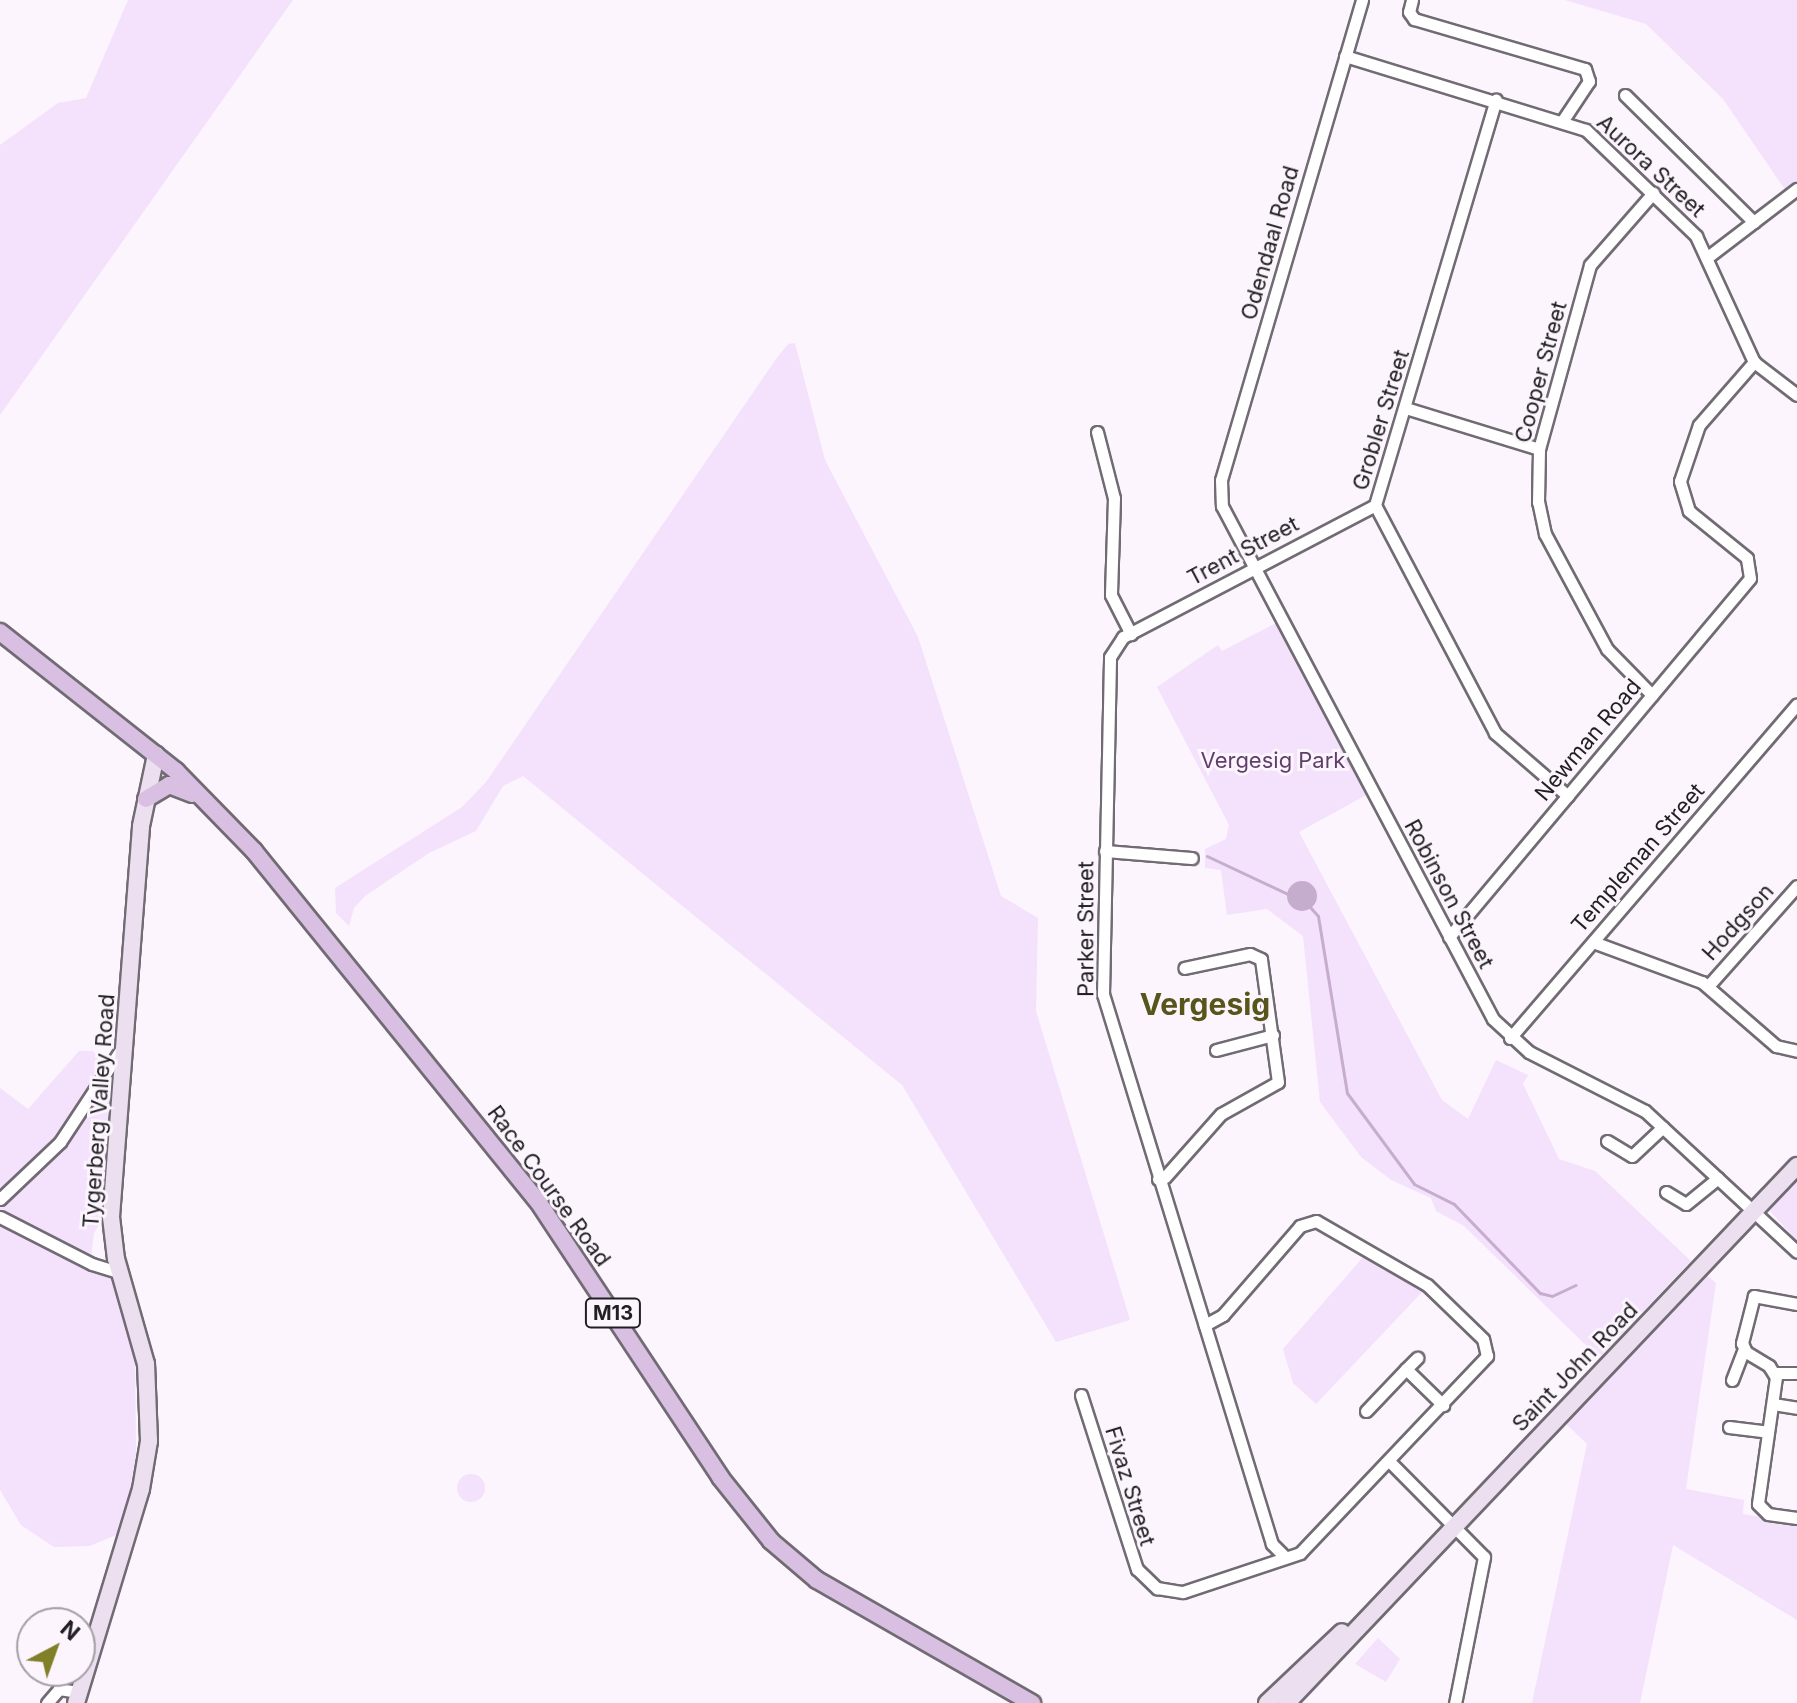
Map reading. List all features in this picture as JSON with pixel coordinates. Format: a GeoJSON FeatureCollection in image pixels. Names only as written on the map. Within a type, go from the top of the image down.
{"type":"FeatureCollection","features":[{"type":"Feature","properties":{"kind":"main road","name":"M13"},"geometry":{"type":"LineString","coordinates":[[0,632],[156,755]]}},
{"type":"Feature","properties":{"kind":"main road","name":"Tygerberg Valley Road"},"geometry":{"type":"LineString","coordinates":[[78,1698],[141,1489],[149,1441],[146,1364],[119,1272],[111,1202],[146,799],[156,755]]}},
{"type":"Feature","properties":{"kind":"main road","name":"Race Course Road"},"geometry":{"type":"LineString","coordinates":[[156,755],[214,807],[530,1190],[720,1477],[771,1541],[817,1580],[1032,1703]]}},
{"type":"Feature","properties":{"kind":"main road"},"geometry":{"type":"LineString","coordinates":[[146,799],[174,785],[214,807]]}},
{"type":"Feature","properties":{"kind":"main road","name":"Saint John Road"},"geometry":{"type":"LineString","coordinates":[[1287,1703],[1382,1597],[1797,1166]]}},
{"type":"Feature","properties":{"kind":"main road","name":"Saint John Road"},"geometry":{"type":"LineString","coordinates":[[1267,1703],[1382,1597]]}},
{"type":"Feature","properties":{"kind":"street","name":"Odendaal Road"},"geometry":{"type":"LineString","coordinates":[[1219,497],[1362,0]]}},
{"type":"Feature","properties":{"kind":"street"},"geometry":{"type":"LineString","coordinates":[[1412,0],[1409,12],[1414,19],[1585,69],[1589,81],[1563,120]]}},
{"type":"Feature","properties":{"kind":"street","name":"Aurora Street"},"geometry":{"type":"LineString","coordinates":[[1345,56],[1563,120],[1593,136],[1696,236],[1709,256],[1754,362],[1797,395]]}},
{"type":"Feature","properties":{"kind":"street"},"geometry":{"type":"LineString","coordinates":[[1625,95],[1754,222]]}},
{"type":"Feature","properties":{"kind":"street","name":"Grobler Street"},"geometry":{"type":"LineString","coordinates":[[1496,100],[1375,505],[1495,733],[1568,796]]}},
{"type":"Feature","properties":{"kind":"street"},"geometry":{"type":"LineString","coordinates":[[1709,256],[1797,189]]}},
{"type":"Feature","properties":{"kind":"street","name":"Cooper Street"},"geometry":{"type":"LineString","coordinates":[[1652,695],[1607,649],[1545,534],[1538,502],[1539,449],[1592,260],[1653,193]]}},
{"type":"Feature","properties":{"kind":"street","name":"Newman Road"},"geometry":{"type":"LineString","coordinates":[[1449,937],[1748,581],[1751,566],[1689,511],[1680,481],[1699,425],[1754,362]]}},
{"type":"Feature","properties":{"kind":"street"},"geometry":{"type":"LineString","coordinates":[[1406,408],[1539,449]]}},
{"type":"Feature","properties":{"kind":"street"},"geometry":{"type":"LineString","coordinates":[[1097,432],[1114,498],[1111,595],[1131,634]]}},
{"type":"Feature","properties":{"kind":"street","name":"Robinson Street"},"geometry":{"type":"LineString","coordinates":[[1219,497],[1488,1011],[1510,1038],[1636,1104],[1797,1252]]}},
{"type":"Feature","properties":{"kind":"street","name":"Trent Street"},"geometry":{"type":"LineString","coordinates":[[1131,634],[1375,505]]}},
{"type":"Feature","properties":{"kind":"street","name":"Parker Street"},"geometry":{"type":"LineString","coordinates":[[1131,634],[1116,644],[1110,657],[1103,994],[1272,1544],[1283,1555]]}},
{"type":"Feature","properties":{"kind":"street","name":"Templeman Street"},"geometry":{"type":"LineString","coordinates":[[1510,1038],[1797,704]]}},
{"type":"Feature","properties":{"kind":"street"},"geometry":{"type":"LineString","coordinates":[[1105,851],[1192,858]]}},
{"type":"Feature","properties":{"kind":"street","name":"Hodgson"},"geometry":{"type":"LineString","coordinates":[[1709,985],[1797,886]]}},
{"type":"Feature","properties":{"kind":"street"},"geometry":{"type":"LineString","coordinates":[[1593,942],[1709,985],[1776,1046],[1797,1051]]}},
{"type":"Feature","properties":{"kind":"street"},"geometry":{"type":"LineString","coordinates":[[1158,1179],[1227,1111],[1277,1085],[1265,967],[1258,956],[1184,968]]}},
{"type":"Feature","properties":{"kind":"street"},"geometry":{"type":"LineString","coordinates":[[1216,1050],[1273,1035]]}},
{"type":"Feature","properties":{"kind":"street"},"geometry":{"type":"LineString","coordinates":[[0,1199],[60,1142],[124,1046]]}},
{"type":"Feature","properties":{"kind":"street"},"geometry":{"type":"LineString","coordinates":[[1607,1141],[1632,1156],[1663,1127]]}},
{"type":"Feature","properties":{"kind":"street"},"geometry":{"type":"LineString","coordinates":[[1666,1192],[1686,1204],[1718,1178]]}},
{"type":"Feature","properties":{"kind":"street"},"geometry":{"type":"LineString","coordinates":[[0,1217],[92,1264],[119,1272]]}},
{"type":"Feature","properties":{"kind":"street","name":"Fivaz Street"},"geometry":{"type":"LineString","coordinates":[[1081,1395],[1134,1563],[1145,1580],[1163,1591],[1183,1592],[1270,1566],[1283,1555],[1300,1553],[1484,1363],[1485,1342],[1427,1285],[1319,1221],[1300,1226],[1223,1315],[1205,1325]]}},
{"type":"Feature","properties":{"kind":"street"},"geometry":{"type":"LineString","coordinates":[[1732,1380],[1744,1349],[1748,1306],[1754,1296],[1797,1304]]}},
{"type":"Feature","properties":{"kind":"street"},"geometry":{"type":"LineString","coordinates":[[1744,1349],[1775,1373],[1797,1373]]}},
{"type":"Feature","properties":{"kind":"street"},"geometry":{"type":"LineString","coordinates":[[1366,1411],[1417,1358]]}},
{"type":"Feature","properties":{"kind":"street"},"geometry":{"type":"LineString","coordinates":[[1406,1369],[1443,1405]]}},
{"type":"Feature","properties":{"kind":"street"},"geometry":{"type":"LineString","coordinates":[[1775,1373],[1758,1504],[1764,1513],[1797,1518]]}},
{"type":"Feature","properties":{"kind":"street"},"geometry":{"type":"LineString","coordinates":[[1773,1404],[1797,1408]]}},
{"type":"Feature","properties":{"kind":"street"},"geometry":{"type":"LineString","coordinates":[[1729,1427],[1768,1432]]}},
{"type":"Feature","properties":{"kind":"street"},"geometry":{"type":"LineString","coordinates":[[1389,1461],[1481,1550],[1485,1561],[1455,1703]]}},
{"type":"Feature","properties":{"kind":"street"},"geometry":{"type":"LineString","coordinates":[[47,1703],[59,1689],[78,1698]]}},
{"type":"Feature","properties":{"kind":"green space"},"geometry":{"type":"Polygon","coordinates":[[[128,0],[293,0],[0,415],[0,145],[58,103],[86,98],[128,0]]]}},
{"type":"Feature","properties":{"kind":"green space"},"geometry":{"type":"Polygon","coordinates":[[[1565,0],[1797,0],[1797,182],[1786,191],[1723,99],[1646,24],[1565,0]]]}},
{"type":"Feature","properties":{"kind":"green space"},"geometry":{"type":"Polygon","coordinates":[[[795,343],[825,460],[918,637],[1001,896],[1038,918],[1036,1011],[1130,1320],[1056,1342],[902,1085],[523,776],[503,786],[476,831],[429,853],[365,896],[354,908],[349,926],[336,913],[335,888],[462,807],[486,782],[776,359],[788,344],[795,343]]]}},
{"type":"Feature","properties":{"kind":"green space","name":"Vergesig Park"},"geometry":{"type":"Polygon","coordinates":[[[1278,622],[1368,794],[1299,832],[1442,1100],[1468,1119],[1496,1060],[1528,1075],[1523,1084],[1559,1159],[1595,1171],[1691,1261],[1599,1358],[1464,1226],[1436,1211],[1431,1198],[1391,1180],[1361,1157],[1320,1102],[1303,936],[1267,909],[1227,915],[1221,870],[1205,868],[1205,849],[1226,839],[1229,825],[1157,687],[1218,645],[1222,651],[1278,622]]]}},
{"type":"Feature","properties":{"kind":"green space"},"geometry":{"type":"Polygon","coordinates":[[[79,1051],[93,1051],[113,1080],[104,1217],[94,1233],[91,1258],[117,1282],[135,1351],[136,1453],[123,1532],[90,1546],[54,1547],[21,1525],[0,1490],[0,1088],[28,1109],[79,1051]]]}},
{"type":"Feature","properties":{"kind":"green space"},"geometry":{"type":"Polygon","coordinates":[[[1797,1173],[1797,1241],[1770,1211],[1797,1173]]]}},
{"type":"Feature","properties":{"kind":"green space"},"geometry":{"type":"Polygon","coordinates":[[[1364,1256],[1425,1289],[1316,1404],[1293,1383],[1283,1349],[1364,1256]]]}},
{"type":"Feature","properties":{"kind":"green space"},"geometry":{"type":"Polygon","coordinates":[[[1704,1273],[1716,1283],[1686,1489],[1744,1500],[1743,1514],[1797,1523],[1797,1620],[1673,1545],[1640,1703],[1532,1703],[1587,1444],[1562,1420],[1704,1273]]]}},
{"type":"Feature","properties":{"kind":"green space"},"geometry":{"type":"Polygon","coordinates":[[[471,1474],[481,1478],[485,1488],[481,1498],[471,1502],[461,1498],[457,1488],[461,1478],[471,1474]]]}},
{"type":"Feature","properties":{"kind":"green space"},"geometry":{"type":"Polygon","coordinates":[[[1378,1638],[1400,1659],[1386,1682],[1355,1664],[1378,1638]]]}},
{"type":"Feature","properties":{"kind":"shaded area"},"geometry":{"type":"Polygon","coordinates":[[[1302,881],[1313,885],[1317,896],[1313,907],[1302,911],[1291,907],[1287,896],[1291,885],[1302,881]]]}},
{"type":"Feature","properties":{"kind":"waterway"},"geometry":{"type":"LineString","coordinates":[[1207,856],[1290,895]]}},
{"type":"Feature","properties":{"kind":"waterway"},"geometry":{"type":"LineString","coordinates":[[1310,907],[1318,916],[1347,1093],[1414,1184],[1454,1204],[1540,1293],[1552,1296],[1576,1285]]}},
{"type":"Feature","properties":{"kind":"district","name":"Vergesig"},"geometry":{"type":"Point","coordinates":[1205,1004]}}]}
